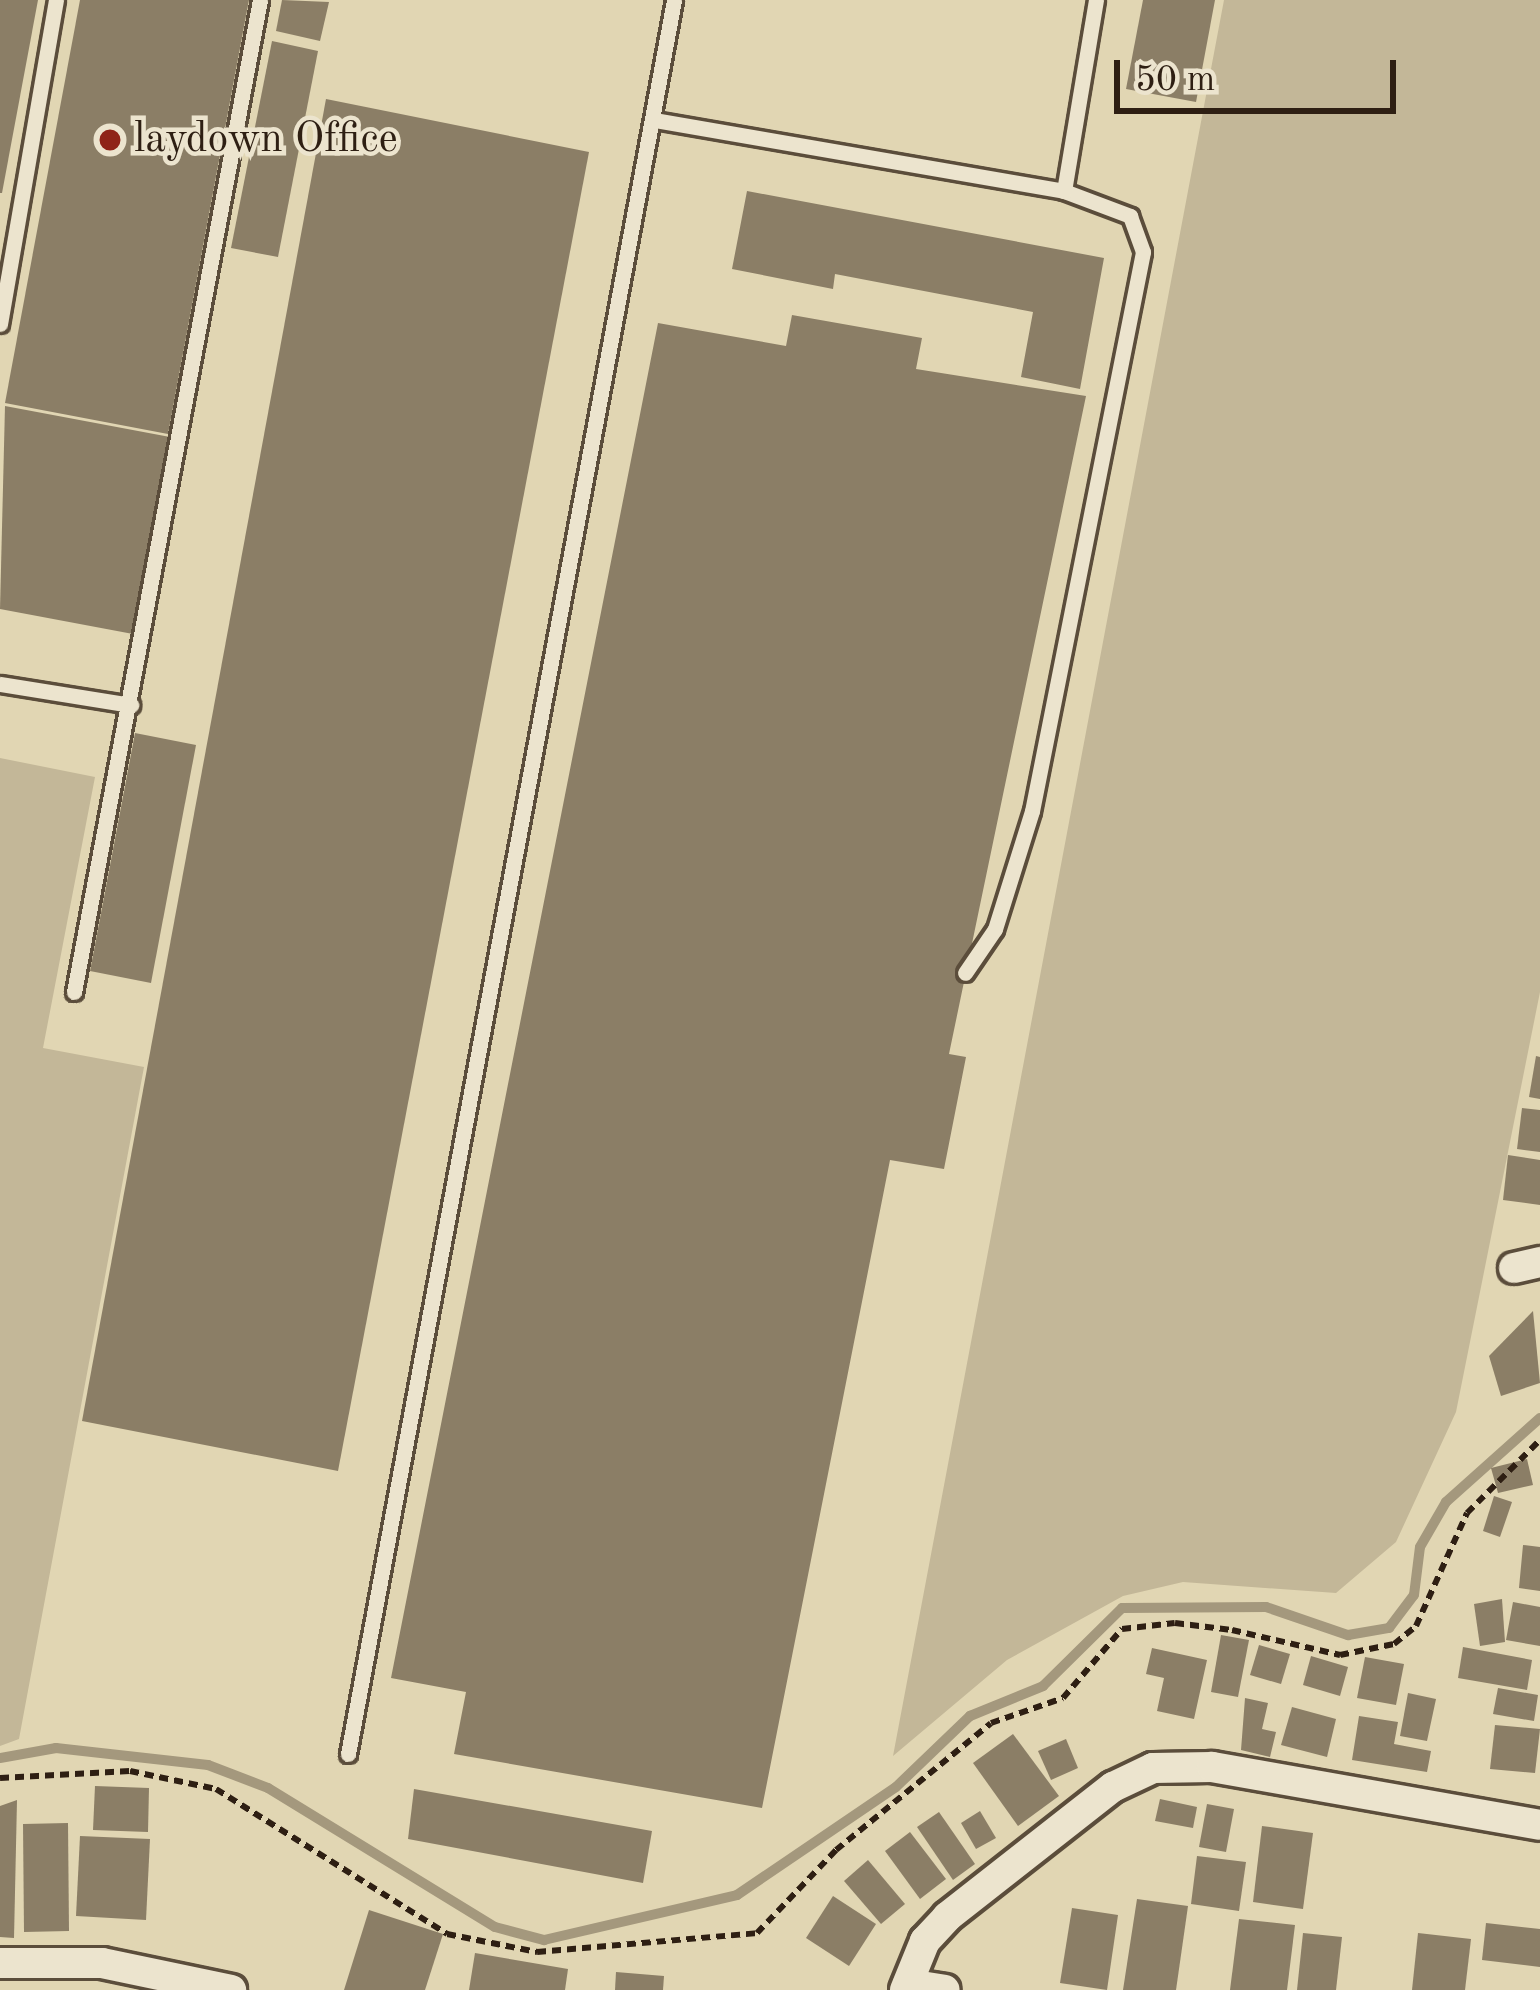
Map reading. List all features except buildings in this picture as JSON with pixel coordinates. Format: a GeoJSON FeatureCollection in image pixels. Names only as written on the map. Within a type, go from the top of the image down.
{"type":"FeatureCollection","features":[{"type":"Feature","properties":{"kind":"street"},"geometry":{"type":"LineString","coordinates":[[945,1990],[906,1987],[925,1941],[947,1917],[1113,1787],[1153,1768],[1212,1767],[1540,1825]]}},
{"type":"Feature","properties":{"kind":"street"},"geometry":{"type":"LineString","coordinates":[[0,1963],[102,1963],[231,1990]]}},
{"type":"Feature","properties":{"kind":"lane"},"geometry":{"type":"LineString","coordinates":[[0,324],[56,0]]}},
{"type":"Feature","properties":{"kind":"lane"},"geometry":{"type":"LineString","coordinates":[[74,992],[260,0]]}},
{"type":"Feature","properties":{"kind":"lane"},"geometry":{"type":"LineString","coordinates":[[348,1754],[674,0]]}},
{"type":"Feature","properties":{"kind":"lane"},"geometry":{"type":"LineString","coordinates":[[1064,190],[1096,0]]}},
{"type":"Feature","properties":{"kind":"lane"},"geometry":{"type":"LineString","coordinates":[[654,119],[1064,190],[1130,216],[1142,253],[1032,811],[995,929],[965,974]]}},
{"type":"Feature","properties":{"kind":"lane"},"geometry":{"type":"LineString","coordinates":[[0,684],[131,705]]}},
{"type":"Feature","properties":{"kind":"path"},"geometry":{"type":"LineString","coordinates":[[0,1778],[130,1771],[216,1789],[447,1934],[537,1952],[757,1933],[836,1850],[991,1723],[1063,1698],[1122,1629],[1175,1623],[1232,1630],[1340,1655],[1394,1644],[1416,1626],[1467,1513],[1540,1440]]}},
{"type":"Feature","properties":{"kind":"shaded area"},"geometry":{"type":"Polygon","coordinates":[[[1224,0],[1540,0],[1540,992],[1456,1412],[1396,1542],[1336,1593],[1183,1582],[1123,1596],[1007,1660],[893,1756],[1224,0]]]}},
{"type":"Feature","properties":{"kind":"shaded area"},"geometry":{"type":"Polygon","coordinates":[[[0,758],[95,777],[43,1048],[144,1067],[19,1739],[0,1746],[0,758]]]}},
{"type":"Feature","properties":{"kind":"waterway"},"geometry":{"type":"LineString","coordinates":[[0,1758],[56,1748],[208,1765],[268,1788],[495,1927],[544,1940],[737,1895],[896,1787],[970,1716],[1043,1686],[1122,1608],[1266,1607],[1348,1635],[1389,1628],[1414,1595],[1420,1547],[1446,1502],[1540,1418]]}},
{"type":"Feature","properties":{"kind":"place","name":"laydown Office"},"geometry":{"type":"Point","coordinates":[110,140]}}]}
